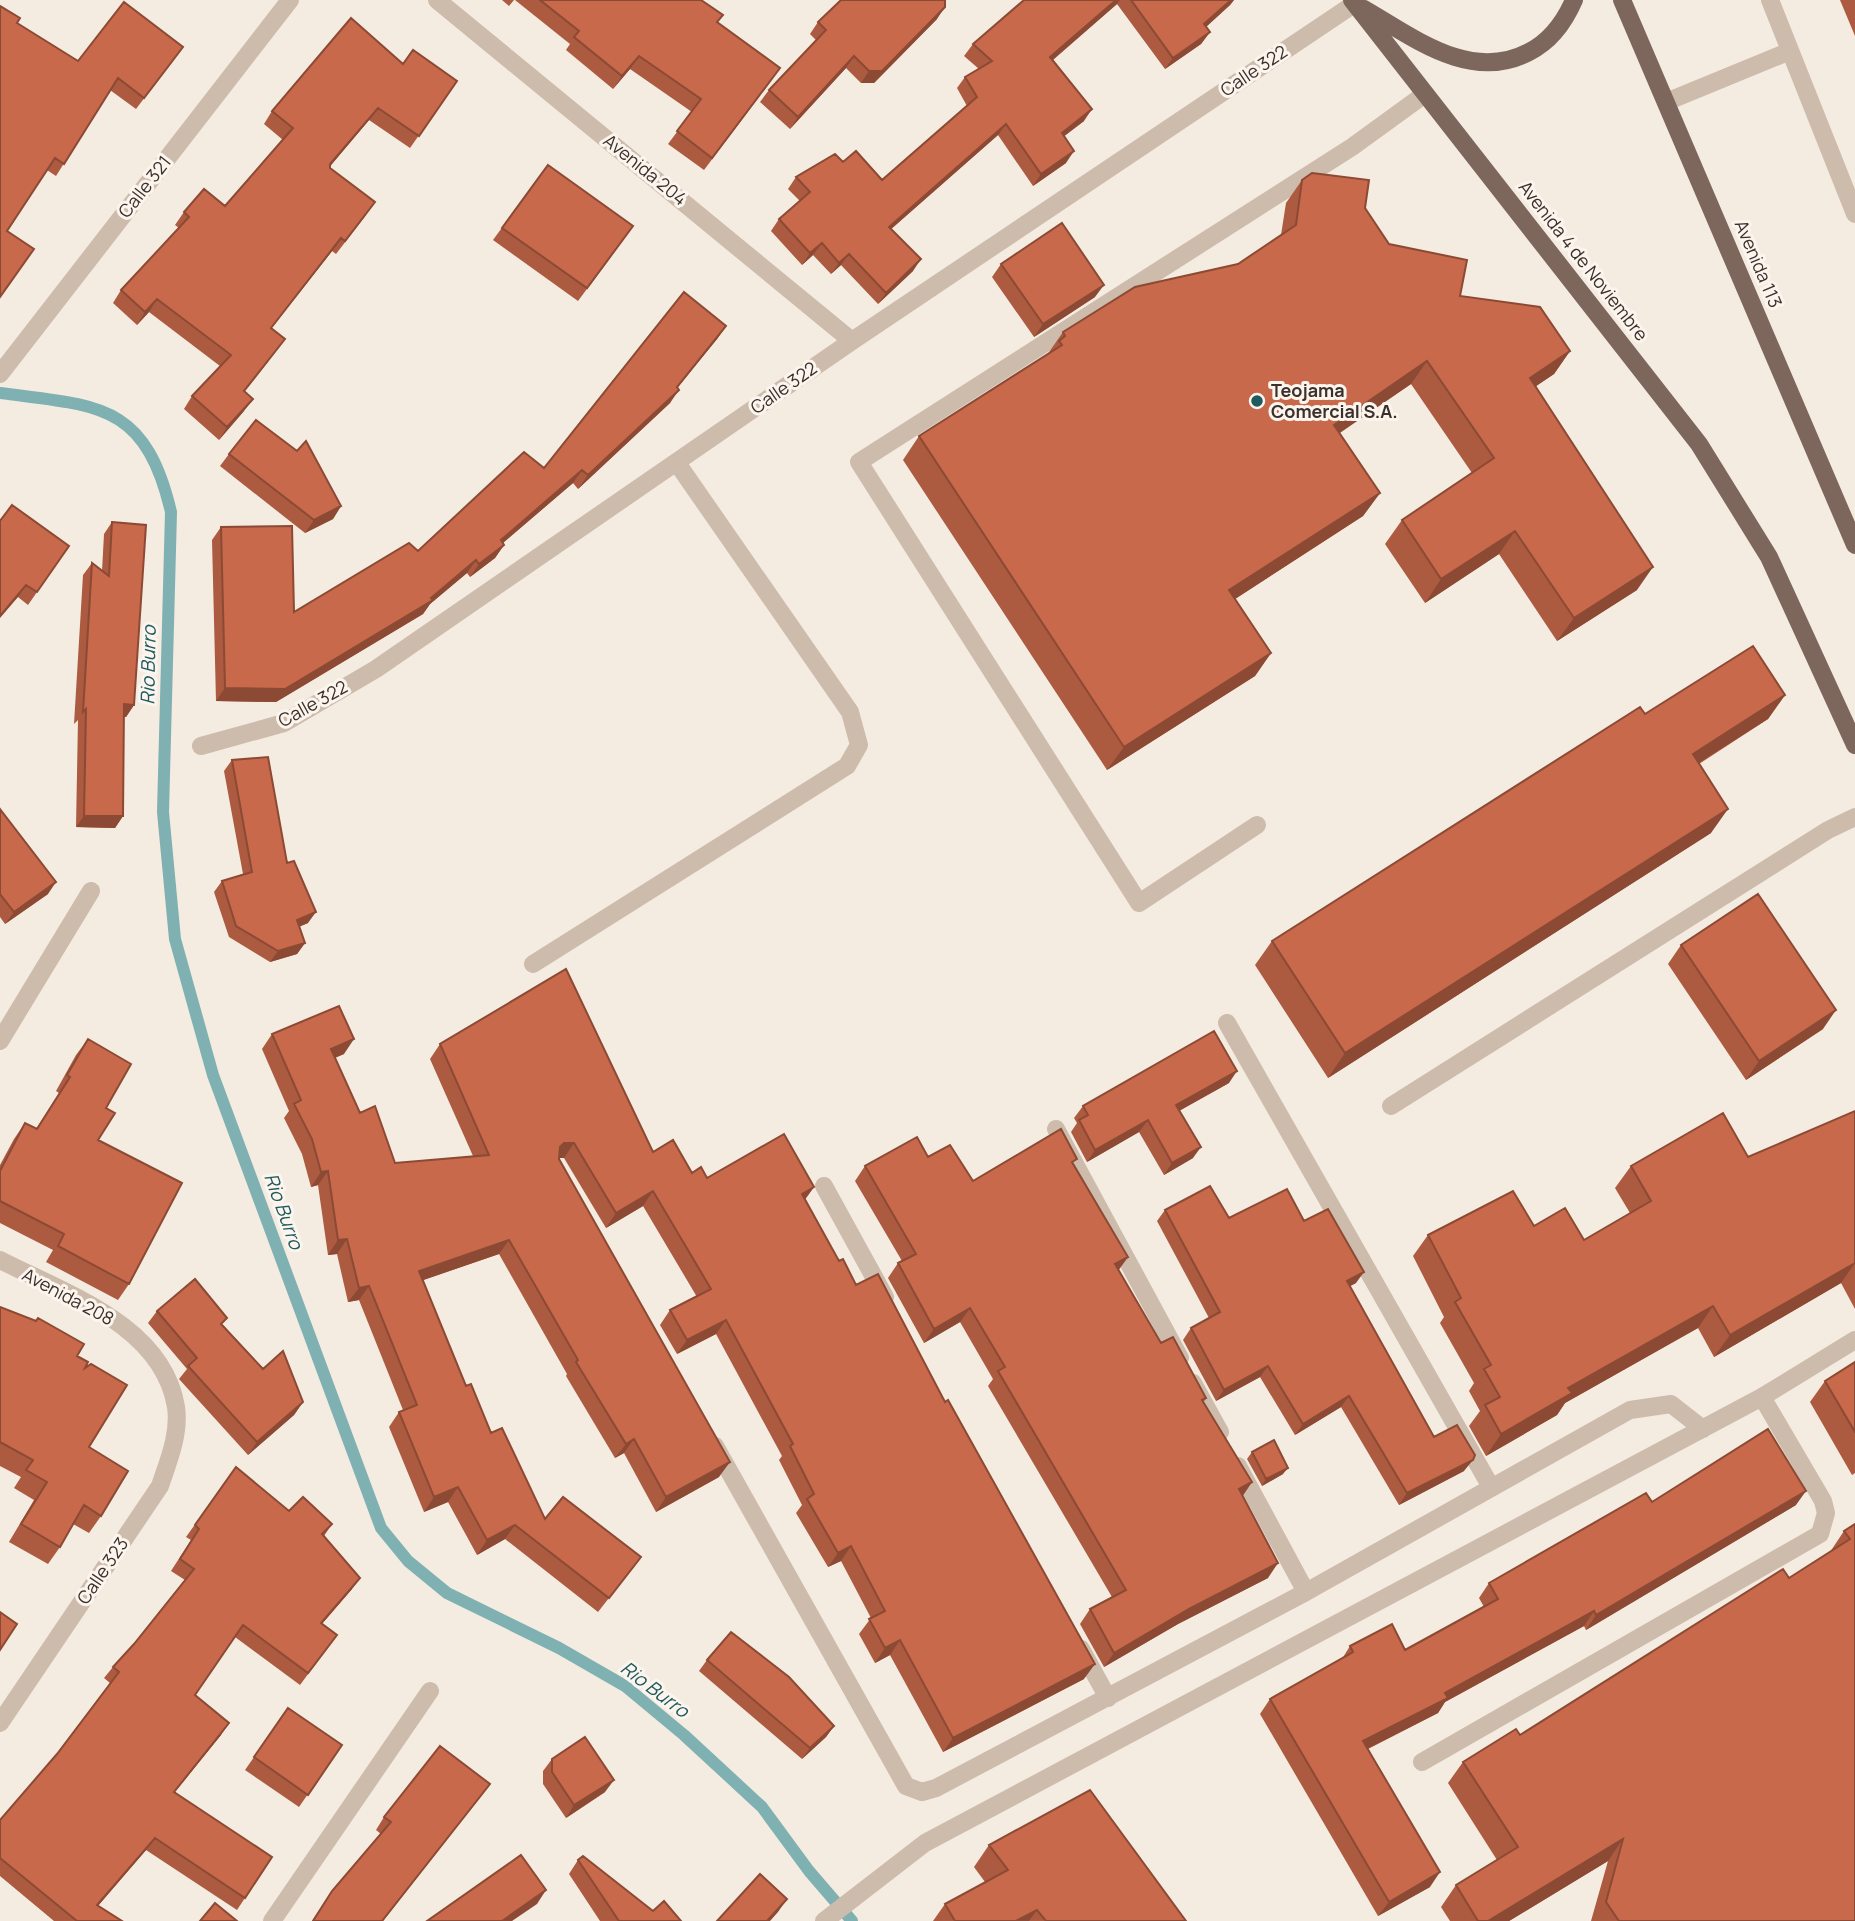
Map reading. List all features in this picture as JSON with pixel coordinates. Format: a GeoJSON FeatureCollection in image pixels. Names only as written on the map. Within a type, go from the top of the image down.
{"type":"FeatureCollection","features":[{"type":"Feature","properties":{"kind":"main road"},"geometry":{"type":"LineString","coordinates":[[1353,2],[1437,51],[1475,63],[1499,63],[1540,46],[1567,16],[1574,0]]}},
{"type":"Feature","properties":{"kind":"main road","name":"Avenida 113"},"geometry":{"type":"LineString","coordinates":[[1622,0],[1855,545]]}},
{"type":"Feature","properties":{"kind":"main road","name":"Avenida 4 de Noviembre"},"geometry":{"type":"LineString","coordinates":[[1353,2],[1699,444],[1769,556],[1855,744]]}},
{"type":"Feature","properties":{"kind":"street","name":"Calle 321"},"geometry":{"type":"LineString","coordinates":[[0,374],[290,0]]}},
{"type":"Feature","properties":{"kind":"street","name":"Avenida 204"},"geometry":{"type":"LineString","coordinates":[[437,0],[852,341]]}},
{"type":"Feature","properties":{"kind":"street"},"geometry":{"type":"LineString","coordinates":[[1770,0],[1855,214]]}},
{"type":"Feature","properties":{"kind":"street","name":"Calle 322"},"geometry":{"type":"LineString","coordinates":[[201,746],[284,723],[353,682],[1353,2]]}},
{"type":"Feature","properties":{"kind":"street"},"geometry":{"type":"LineString","coordinates":[[1666,102],[1790,51]]}},
{"type":"Feature","properties":{"kind":"street"},"geometry":{"type":"LineString","coordinates":[[1257,825],[1139,903],[859,462],[1337,157],[1426,94]]}},
{"type":"Feature","properties":{"kind":"street"},"geometry":{"type":"LineString","coordinates":[[533,964],[847,766],[859,745],[850,712],[677,463]]}},
{"type":"Feature","properties":{"kind":"street"},"geometry":{"type":"LineString","coordinates":[[1391,1106],[1828,830],[1855,817]]}},
{"type":"Feature","properties":{"kind":"street"},"geometry":{"type":"LineString","coordinates":[[0,1041],[92,891]]}},
{"type":"Feature","properties":{"kind":"street"},"geometry":{"type":"LineString","coordinates":[[1227,1023],[1491,1487]]}},
{"type":"Feature","properties":{"kind":"street"},"geometry":{"type":"LineString","coordinates":[[1056,1129],[1306,1592]]}},
{"type":"Feature","properties":{"kind":"street"},"geometry":{"type":"LineString","coordinates":[[824,1186],[892,1308]]}},
{"type":"Feature","properties":{"kind":"street","name":"Avenida 208"},"geometry":{"type":"LineString","coordinates":[[0,1260],[115,1320],[134,1336],[163,1373],[176,1408]]}},
{"type":"Feature","properties":{"kind":"street"},"geometry":{"type":"LineString","coordinates":[[824,1921],[926,1843],[1703,1429],[1762,1397],[1855,1340]]}},
{"type":"Feature","properties":{"kind":"street"},"geometry":{"type":"LineString","coordinates":[[1422,1762],[1820,1534],[1826,1513],[1823,1500],[1762,1397]]}},
{"type":"Feature","properties":{"kind":"street"},"geometry":{"type":"LineString","coordinates":[[709,1434],[906,1786],[922,1792],[936,1788],[1306,1592],[1632,1410],[1671,1404],[1703,1429]]}},
{"type":"Feature","properties":{"kind":"street","name":"Calle 323"},"geometry":{"type":"LineString","coordinates":[[0,1723],[160,1486],[174,1446],[176,1408]]}},
{"type":"Feature","properties":{"kind":"street"},"geometry":{"type":"LineString","coordinates":[[1074,1637],[1108,1698]]}},
{"type":"Feature","properties":{"kind":"street"},"geometry":{"type":"LineString","coordinates":[[272,1921],[430,1691]]}},
{"type":"Feature","properties":{"kind":"building"},"geometry":{"type":"Polygon","coordinates":[[[540,0],[701,0],[723,15],[717,22],[780,68],[712,158],[677,131],[701,99],[639,56],[622,76],[574,37],[579,31],[540,0]]]}},
{"type":"Feature","properties":{"kind":"building"},"geometry":{"type":"Polygon","coordinates":[[[841,0],[945,0],[945,7],[882,71],[869,71],[854,56],[798,117],[769,90],[826,30],[818,22],[841,0]]]}},
{"type":"Feature","properties":{"kind":"building"},"geometry":{"type":"Polygon","coordinates":[[[1024,0],[1116,0],[1050,57],[1092,109],[1062,133],[1074,151],[1041,174],[1006,124],[889,227],[921,259],[886,293],[849,254],[839,263],[822,243],[810,253],[779,219],[810,192],[796,177],[835,154],[843,162],[856,151],[882,180],[977,97],[965,77],[992,61],[973,44],[1024,0]]]}},
{"type":"Feature","properties":{"kind":"building"},"geometry":{"type":"Polygon","coordinates":[[[1131,0],[1231,0],[1204,24],[1210,32],[1173,58],[1131,0]]]}},
{"type":"Feature","properties":{"kind":"building"},"geometry":{"type":"Polygon","coordinates":[[[124,2],[183,47],[144,98],[118,78],[64,164],[55,158],[7,231],[34,249],[0,297],[0,6],[20,18],[17,23],[78,61],[124,2]]]}},
{"type":"Feature","properties":{"kind":"building"},"geometry":{"type":"Polygon","coordinates":[[[351,18],[403,64],[413,50],[457,81],[419,136],[378,108],[330,164],[330,168],[375,202],[345,241],[341,238],[271,328],[285,339],[244,391],[253,399],[227,427],[192,396],[231,355],[157,299],[145,312],[121,290],[189,217],[184,212],[204,189],[225,206],[293,128],[272,111],[351,18]]]}},
{"type":"Feature","properties":{"kind":"building"},"geometry":{"type":"Polygon","coordinates":[[[548,165],[633,226],[587,288],[502,228],[548,165]]]}},
{"type":"Feature","properties":{"kind":"building"},"geometry":{"type":"Polygon","coordinates":[[[1312,173],[1369,180],[1365,208],[1389,244],[1467,260],[1460,296],[1540,307],[1570,351],[1530,378],[1653,567],[1574,618],[1515,531],[1441,579],[1402,520],[1494,458],[1427,361],[1334,425],[1380,493],[1229,590],[1271,653],[1124,747],[919,436],[1062,345],[1059,341],[1065,336],[1063,332],[1135,287],[1238,264],[1296,225],[1302,180],[1312,173]]]}},
{"type":"Feature","properties":{"kind":"building"},"geometry":{"type":"Polygon","coordinates":[[[1062,223],[1104,285],[1043,324],[1001,264],[1062,223]]]}},
{"type":"Feature","properties":{"kind":"building"},"geometry":{"type":"Polygon","coordinates":[[[684,292],[726,326],[677,387],[679,390],[588,475],[582,470],[501,540],[504,545],[479,564],[476,560],[431,598],[433,600],[285,689],[225,688],[221,527],[292,526],[294,612],[409,543],[418,551],[524,452],[544,468],[684,292]]]}},
{"type":"Feature","properties":{"kind":"building"},"geometry":{"type":"Polygon","coordinates":[[[256,420],[297,451],[306,441],[341,506],[314,520],[229,454],[256,420]]]}},
{"type":"Feature","properties":{"kind":"building"},"geometry":{"type":"Polygon","coordinates":[[[12,505],[69,546],[37,592],[26,585],[0,616],[0,521],[12,505]]]}},
{"type":"Feature","properties":{"kind":"building"},"geometry":{"type":"Polygon","coordinates":[[[112,522],[146,525],[134,705],[124,704],[123,816],[84,816],[86,709],[83,712],[92,563],[109,576],[112,522]]]}},
{"type":"Feature","properties":{"kind":"building"},"geometry":{"type":"Polygon","coordinates":[[[1753,646],[1785,695],[1693,754],[1728,809],[1345,1053],[1272,941],[1640,707],[1645,714],[1753,646]]]}},
{"type":"Feature","properties":{"kind":"building"},"geometry":{"type":"Polygon","coordinates":[[[268,757],[287,863],[294,861],[316,912],[297,920],[305,943],[278,951],[236,926],[222,881],[252,872],[232,760],[268,757]]]}},
{"type":"Feature","properties":{"kind":"building"},"geometry":{"type":"Polygon","coordinates":[[[0,809],[56,882],[14,912],[0,894],[0,809]]]}},
{"type":"Feature","properties":{"kind":"building"},"geometry":{"type":"Polygon","coordinates":[[[1758,894],[1836,1010],[1759,1061],[1681,945],[1758,894]]]}},
{"type":"Feature","properties":{"kind":"building"},"geometry":{"type":"Polygon","coordinates":[[[566,969],[653,1152],[673,1140],[692,1173],[701,1167],[707,1178],[784,1134],[814,1187],[802,1194],[839,1261],[843,1259],[856,1285],[878,1274],[945,1402],[948,1400],[1095,1664],[953,1738],[900,1640],[885,1648],[869,1619],[885,1611],[851,1546],[838,1553],[807,1499],[814,1494],[790,1446],[793,1444],[726,1320],[687,1340],[670,1310],[711,1289],[653,1191],[616,1213],[574,1143],[564,1143],[560,1147],[559,1159],[730,1462],[666,1497],[634,1439],[626,1444],[576,1362],[578,1360],[509,1240],[419,1271],[466,1386],[471,1384],[491,1433],[502,1428],[545,1519],[563,1497],[641,1557],[609,1598],[515,1525],[487,1540],[458,1487],[434,1497],[399,1412],[417,1405],[369,1286],[359,1288],[347,1239],[338,1240],[328,1171],[321,1172],[312,1139],[294,1104],[301,1100],[272,1034],[339,1006],[354,1039],[331,1049],[360,1113],[375,1106],[395,1163],[489,1155],[440,1044],[566,969]]]}},
{"type":"Feature","properties":{"kind":"building"},"geometry":{"type":"Polygon","coordinates":[[[1214,1031],[1237,1071],[1176,1105],[1201,1147],[1172,1163],[1148,1120],[1095,1150],[1079,1120],[1088,1115],[1083,1106],[1214,1031]]]}},
{"type":"Feature","properties":{"kind":"building"},"geometry":{"type":"Polygon","coordinates":[[[88,1039],[131,1064],[106,1108],[115,1113],[98,1140],[182,1183],[129,1284],[58,1246],[64,1234],[0,1201],[0,1171],[25,1123],[37,1129],[70,1077],[67,1075],[88,1039]]]}},
{"type":"Feature","properties":{"kind":"building"},"geometry":{"type":"Polygon","coordinates":[[[1855,1111],[1855,1263],[1730,1335],[1713,1306],[1568,1388],[1572,1393],[1501,1434],[1485,1405],[1500,1397],[1484,1369],[1491,1365],[1455,1302],[1461,1298],[1428,1235],[1513,1191],[1534,1226],[1565,1208],[1584,1240],[1651,1201],[1631,1166],[1723,1113],[1748,1157],[1855,1111]]]}},
{"type":"Feature","properties":{"kind":"building"},"geometry":{"type":"Polygon","coordinates":[[[1061,1129],[1077,1159],[1072,1162],[1128,1257],[1115,1264],[1161,1343],[1173,1337],[1206,1398],[1202,1400],[1252,1482],[1239,1489],[1278,1563],[1189,1609],[1114,1653],[1090,1609],[1126,1590],[998,1371],[1005,1367],[970,1308],[934,1329],[898,1263],[916,1254],[865,1166],[917,1137],[928,1157],[950,1145],[973,1181],[1061,1129]]]}},
{"type":"Feature","properties":{"kind":"building"},"geometry":{"type":"Polygon","coordinates":[[[1210,1186],[1229,1218],[1287,1189],[1304,1221],[1328,1209],[1364,1272],[1347,1281],[1434,1437],[1457,1425],[1475,1455],[1473,1460],[1407,1493],[1349,1396],[1303,1424],[1268,1366],[1224,1390],[1191,1328],[1220,1312],[1165,1210],[1210,1186]]]}},
{"type":"Feature","properties":{"kind":"building"},"geometry":{"type":"Polygon","coordinates":[[[195,1279],[227,1318],[221,1324],[263,1369],[283,1351],[303,1402],[257,1442],[188,1366],[197,1358],[157,1311],[195,1279]]]}},
{"type":"Feature","properties":{"kind":"building"},"geometry":{"type":"Polygon","coordinates":[[[0,1307],[36,1321],[38,1318],[84,1344],[77,1356],[88,1362],[85,1368],[91,1364],[127,1385],[89,1447],[128,1471],[101,1516],[84,1505],[60,1547],[21,1524],[47,1482],[26,1470],[33,1460],[0,1442],[0,1307]]]}},
{"type":"Feature","properties":{"kind":"building"},"geometry":{"type":"Polygon","coordinates":[[[1855,1362],[1855,1432],[1825,1381],[1855,1362]]]}},
{"type":"Feature","properties":{"kind":"building"},"geometry":{"type":"Polygon","coordinates":[[[1768,1429],[1806,1491],[1596,1615],[1594,1611],[1445,1693],[1448,1698],[1363,1741],[1440,1872],[1389,1902],[1270,1699],[1353,1652],[1350,1646],[1392,1624],[1405,1650],[1498,1599],[1489,1583],[1646,1493],[1652,1502],[1768,1429]]]}},
{"type":"Feature","properties":{"kind":"building"},"geometry":{"type":"Polygon","coordinates":[[[1274,1440],[1288,1468],[1266,1479],[1252,1452],[1274,1440]]]}},
{"type":"Feature","properties":{"kind":"building"},"geometry":{"type":"Polygon","coordinates":[[[236,1467],[289,1511],[303,1497],[332,1524],[322,1534],[360,1578],[321,1623],[337,1635],[308,1673],[243,1625],[195,1695],[229,1723],[174,1792],[272,1857],[245,1898],[155,1838],[97,1905],[122,1921],[77,1921],[0,1858],[0,1820],[57,1754],[119,1672],[113,1667],[194,1569],[180,1559],[199,1529],[195,1525],[236,1467]]]}},
{"type":"Feature","properties":{"kind":"building"},"geometry":{"type":"Polygon","coordinates":[[[1855,1524],[1855,1921],[1619,1921],[1606,1902],[1623,1839],[1488,1921],[1478,1921],[1456,1885],[1518,1847],[1463,1762],[1516,1729],[1520,1735],[1783,1569],[1789,1578],[1850,1539],[1844,1531],[1855,1524]]]}},
{"type":"Feature","properties":{"kind":"building"},"geometry":{"type":"Polygon","coordinates":[[[0,1612],[17,1624],[0,1650],[0,1612]]]}},
{"type":"Feature","properties":{"kind":"building"},"geometry":{"type":"Polygon","coordinates":[[[731,1632],[789,1677],[834,1726],[810,1748],[707,1660],[731,1632]]]}},
{"type":"Feature","properties":{"kind":"building"},"geometry":{"type":"Polygon","coordinates":[[[288,1708],[342,1745],[308,1795],[254,1757],[288,1708]]]}},
{"type":"Feature","properties":{"kind":"building"},"geometry":{"type":"Polygon","coordinates":[[[585,1737],[614,1780],[574,1805],[552,1772],[552,1759],[585,1737]]]}},
{"type":"Feature","properties":{"kind":"building"},"geometry":{"type":"Polygon","coordinates":[[[440,1746],[490,1784],[382,1921],[313,1921],[332,1891],[391,1822],[384,1817],[440,1746]]]}},
{"type":"Feature","properties":{"kind":"building"},"geometry":{"type":"Polygon","coordinates":[[[1090,1790],[1186,1921],[1046,1921],[1037,1910],[1016,1921],[955,1921],[945,1904],[1008,1870],[989,1845],[1090,1790]]]}},
{"type":"Feature","properties":{"kind":"building"},"geometry":{"type":"Polygon","coordinates":[[[521,1855],[546,1890],[502,1921],[427,1921],[521,1855]]]}},
{"type":"Feature","properties":{"kind":"building"},"geometry":{"type":"Polygon","coordinates":[[[583,1856],[653,1911],[664,1901],[681,1921],[619,1921],[578,1860],[583,1856]]]}},
{"type":"Feature","properties":{"kind":"building"},"geometry":{"type":"Polygon","coordinates":[[[760,1874],[787,1899],[767,1921],[717,1921],[760,1874]]]}},
{"type":"Feature","properties":{"kind":"building"},"geometry":{"type":"Polygon","coordinates":[[[215,1903],[237,1921],[200,1921],[215,1903]]]}},
{"type":"Feature","properties":{"kind":"waterway","name":"Rio Burro"},"geometry":{"type":"LineString","coordinates":[[0,393],[90,407],[112,416],[131,429],[147,449],[160,476],[171,512],[163,812],[175,939],[213,1075],[381,1528],[408,1561],[447,1593],[559,1648],[625,1686],[684,1735],[762,1807],[809,1871],[852,1921]]}},
{"type":"Feature","properties":{"kind":"place","name":"Teojama Comercial S.A."},"geometry":{"type":"Point","coordinates":[1257,401]}}]}
